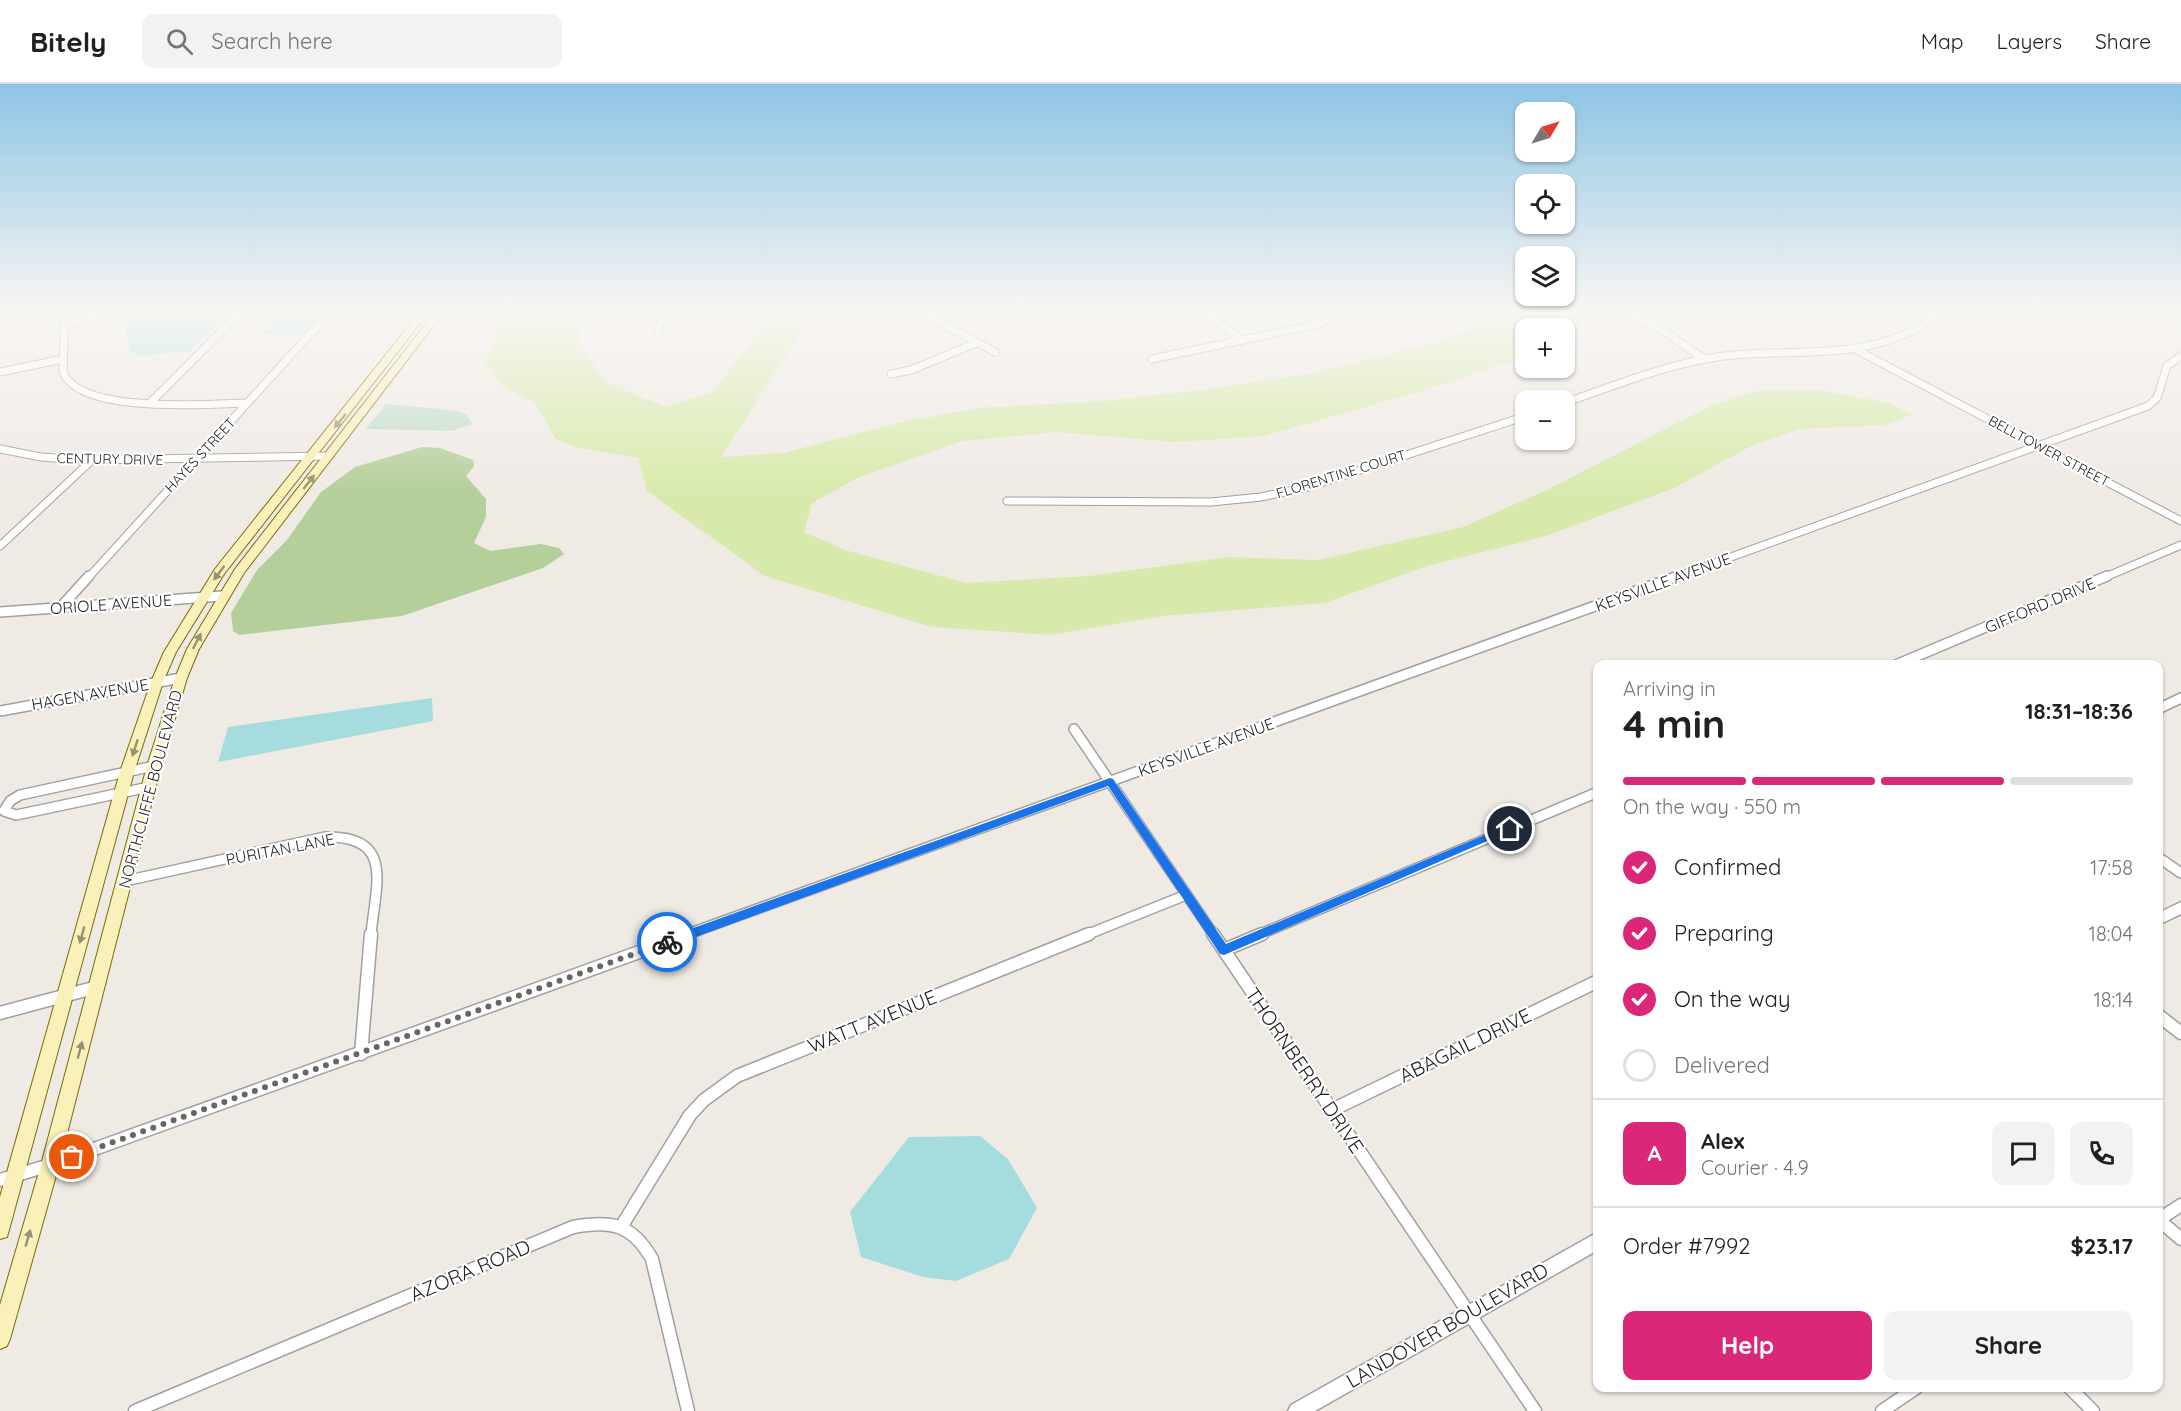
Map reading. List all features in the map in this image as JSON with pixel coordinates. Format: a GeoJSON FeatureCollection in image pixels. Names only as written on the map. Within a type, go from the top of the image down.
{"type":"FeatureCollection","features":[{"type":"Feature","properties":{"kind":"main road","name":"NORTHCLIFFE BOULEVARD"},"geometry":{"type":"LineString","coordinates":[[0,1230],[127,772],[157,682],[183,626],[201,597],[379,370]]}},
{"type":"Feature","properties":{"kind":"main road","name":"NORTHCLIFFE BOULEVARD"},"geometry":{"type":"LineString","coordinates":[[2,1328],[6,1296],[50,1165],[148,787],[181,678],[197,641],[222,596],[395,370]]}},
{"type":"Feature","properties":{"kind":"street"},"geometry":{"type":"LineString","coordinates":[[64,370],[65,377],[86,393],[111,400],[150,403],[248,403]]}},
{"type":"Feature","properties":{"kind":"street"},"geometry":{"type":"LineString","coordinates":[[150,403],[183,370]]}},
{"type":"Feature","properties":{"kind":"street","name":"HAYES STREET"},"geometry":{"type":"LineString","coordinates":[[59,609],[278,370]]}},
{"type":"Feature","properties":{"kind":"street"},"geometry":{"type":"LineString","coordinates":[[891,374],[911,370]]}},
{"type":"Feature","properties":{"kind":"street"},"geometry":{"type":"LineString","coordinates":[[1575,400],[1669,370]]}},
{"type":"Feature","properties":{"kind":"street","name":"BELLTOWER STREET"},"geometry":{"type":"LineString","coordinates":[[1894,370],[2181,521]]}},
{"type":"Feature","properties":{"kind":"street","name":"KEYSVILLE AVENUE"},"geometry":{"type":"LineString","coordinates":[[0,1180],[50,1165],[361,1054],[2153,403],[2166,370]]}},
{"type":"Feature","properties":{"kind":"street","name":"FLORENTINE COURT"},"geometry":{"type":"LineString","coordinates":[[1007,501],[1189,502],[1261,497],[1308,487],[1515,420]]}},
{"type":"Feature","properties":{"kind":"street","name":"CENTURY DRIVE"},"geometry":{"type":"LineString","coordinates":[[0,448],[41,457],[92,460],[329,456]]}},
{"type":"Feature","properties":{"kind":"street"},"geometry":{"type":"LineString","coordinates":[[0,546],[92,460]]}},
{"type":"Feature","properties":{"kind":"street","name":"GIFFORD DRIVE"},"geometry":{"type":"LineString","coordinates":[[1908,660],[2181,545]]}},
{"type":"Feature","properties":{"kind":"street","name":"ORIOLE AVENUE"},"geometry":{"type":"LineString","coordinates":[[0,612],[222,596]]}},
{"type":"Feature","properties":{"kind":"street","name":"HAGEN AVENUE"},"geometry":{"type":"LineString","coordinates":[[0,711],[181,678]]}},
{"type":"Feature","properties":{"kind":"street"},"geometry":{"type":"LineString","coordinates":[[2163,707],[2181,698]]}},
{"type":"Feature","properties":{"kind":"street","name":"THORNBERRY DRIVE"},"geometry":{"type":"LineString","coordinates":[[1074,729],[1535,1411]]}},
{"type":"Feature","properties":{"kind":"street"},"geometry":{"type":"LineString","coordinates":[[148,787],[16,815],[4,811],[12,798],[20,795],[154,765]]}},
{"type":"Feature","properties":{"kind":"street"},"geometry":{"type":"LineString","coordinates":[[1224,950],[1593,794]]}},
{"type":"Feature","properties":{"kind":"street","name":"PURITAN LANE"},"geometry":{"type":"LineString","coordinates":[[125,880],[325,837],[350,838],[369,847],[377,862],[361,1054]]}},
{"type":"Feature","properties":{"kind":"street"},"geometry":{"type":"LineString","coordinates":[[2163,860],[2181,873]]}},
{"type":"Feature","properties":{"kind":"street","name":"WATT AVENUE"},"geometry":{"type":"LineString","coordinates":[[621,1227],[690,1115],[719,1087],[737,1076],[1186,895]]}},
{"type":"Feature","properties":{"kind":"street"},"geometry":{"type":"LineString","coordinates":[[2163,917],[2181,907]]}},
{"type":"Feature","properties":{"kind":"street","name":"ABAGAIL DRIVE"},"geometry":{"type":"LineString","coordinates":[[1332,1110],[1593,983]]}},
{"type":"Feature","properties":{"kind":"street"},"geometry":{"type":"LineString","coordinates":[[0,1013],[97,987]]}},
{"type":"Feature","properties":{"kind":"street"},"geometry":{"type":"LineString","coordinates":[[2163,1019],[2181,1033]]}},
{"type":"Feature","properties":{"kind":"street"},"geometry":{"type":"LineString","coordinates":[[2163,1217],[2181,1205]]}},
{"type":"Feature","properties":{"kind":"street","name":"AZORA ROAD"},"geometry":{"type":"LineString","coordinates":[[135,1411],[573,1227],[591,1223],[621,1227],[634,1234],[645,1245],[652,1259],[688,1411]]}},
{"type":"Feature","properties":{"kind":"street"},"geometry":{"type":"LineString","coordinates":[[2163,1223],[2181,1239]]}},
{"type":"Feature","properties":{"kind":"street","name":"LANDOVER BOULEVARD"},"geometry":{"type":"LineString","coordinates":[[1297,1411],[1593,1243]]}},
{"type":"Feature","properties":{"kind":"street"},"geometry":{"type":"LineString","coordinates":[[1882,1411],[1910,1392]]}},
{"type":"Feature","properties":{"kind":"street"},"geometry":{"type":"LineString","coordinates":[[2074,1392],[2093,1411]]}},
{"type":"Feature","properties":{"kind":"green space"},"geometry":{"type":"Polygon","coordinates":[[[490,370],[597,370],[606,383],[667,407],[712,392],[729,370],[777,370],[721,457],[783,453],[906,421],[978,408],[1102,401],[1211,389],[1325,370],[1485,370],[1428,389],[1264,436],[1175,442],[1055,432],[962,441],[857,478],[812,503],[804,532],[845,550],[966,583],[1089,576],[1229,557],[1318,560],[1463,527],[1547,490],[1710,406],[1766,389],[1824,391],[1889,403],[1912,415],[1884,425],[1799,429],[1751,446],[1674,488],[1546,536],[1427,566],[1325,603],[1163,616],[1050,635],[932,627],[765,576],[647,491],[638,458],[574,447],[555,438],[536,404],[502,385],[490,370]]]}},
{"type":"Feature","properties":{"kind":"green space"},"geometry":{"type":"Polygon","coordinates":[[[386,404],[452,410],[466,414],[472,424],[452,431],[366,429],[386,404]]]}},
{"type":"Feature","properties":{"kind":"green space"},"geometry":{"type":"Polygon","coordinates":[[[422,447],[440,448],[473,460],[474,466],[466,476],[486,499],[486,517],[474,543],[490,551],[541,544],[559,548],[564,554],[543,568],[402,616],[239,635],[233,631],[231,613],[257,570],[287,540],[321,492],[355,467],[422,447]]]}},
{"type":"Feature","properties":{"kind":"water"},"geometry":{"type":"Polygon","coordinates":[[[432,698],[433,721],[218,762],[228,727],[432,698]]]}},
{"type":"Feature","properties":{"kind":"water"},"geometry":{"type":"Polygon","coordinates":[[[980,1136],[1008,1159],[1037,1208],[1009,1259],[956,1281],[923,1277],[861,1257],[850,1212],[909,1137],[980,1136]]]}},
{"type":"Feature","properties":{"kind":"way so far"},"geometry":{"type":"LineString","coordinates":[[72,1157],[667,942]]}},
{"type":"Feature","properties":{"kind":"route"},"geometry":{"type":"LineString","coordinates":[[667,942],[1110,782],[1224,950],[1510,829]]}}]}
